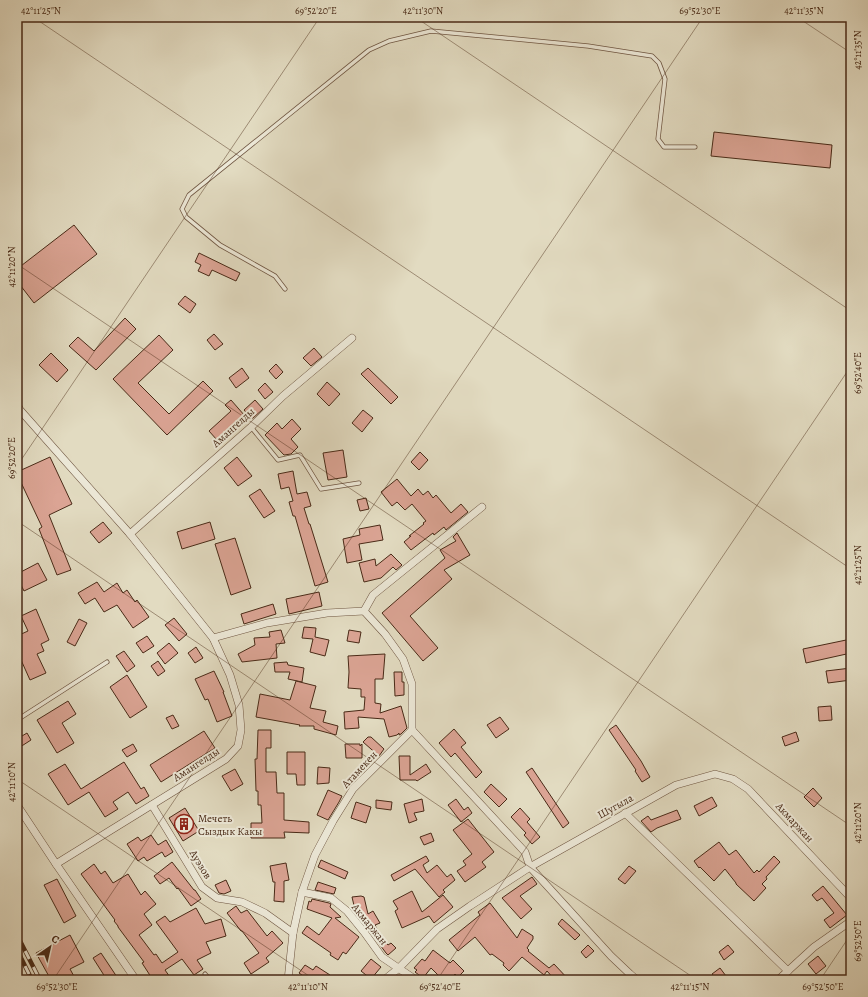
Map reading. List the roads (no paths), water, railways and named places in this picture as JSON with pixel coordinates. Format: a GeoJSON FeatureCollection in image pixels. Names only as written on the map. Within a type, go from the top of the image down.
{"type":"FeatureCollection","features":[{"type":"Feature","properties":{"kind":"street","name":"Амангелды"},"geometry":{"type":"LineString","coordinates":[[130,534],[283,396],[352,338]]}},
{"type":"Feature","properties":{"kind":"street","name":"Амангелды"},"geometry":{"type":"LineString","coordinates":[[17,404],[20,410],[130,534],[213,638],[230,675],[239,705],[241,730],[238,746],[226,759],[56,864]]}},
{"type":"Feature","properties":{"kind":"street"},"geometry":{"type":"LineString","coordinates":[[364,612],[373,595],[482,507]]}},
{"type":"Feature","properties":{"kind":"street"},"geometry":{"type":"LineString","coordinates":[[213,638],[267,623],[327,613],[364,612],[386,634],[403,658],[412,684],[412,730],[525,852],[530,867],[611,956],[637,980]]}},
{"type":"Feature","properties":{"kind":"street","name":"Атамекен"},"geometry":{"type":"LineString","coordinates":[[288,980],[293,933],[302,892],[315,855],[332,821],[354,789],[412,730]]}},
{"type":"Feature","properties":{"kind":"street","name":"Шугыла"},"geometry":{"type":"LineString","coordinates":[[384,980],[399,968],[437,929],[530,867],[676,785],[715,774]]}},
{"type":"Feature","properties":{"kind":"street","name":"Акмаржан"},"geometry":{"type":"LineString","coordinates":[[715,774],[733,779],[748,789],[851,898]]}},
{"type":"Feature","properties":{"kind":"street"},"geometry":{"type":"LineString","coordinates":[[17,805],[136,980]]}},
{"type":"Feature","properties":{"kind":"street","name":"Ауэзов"},"geometry":{"type":"LineString","coordinates":[[152,805],[202,887],[218,898],[242,902],[265,913],[293,933]]}},
{"type":"Feature","properties":{"kind":"street"},"geometry":{"type":"LineString","coordinates":[[626,813],[788,971]]}},
{"type":"Feature","properties":{"kind":"street","name":"Акмаржан"},"geometry":{"type":"LineString","coordinates":[[302,892],[331,898],[347,911],[382,956],[416,980]]}},
{"type":"Feature","properties":{"kind":"street"},"geometry":{"type":"LineString","coordinates":[[778,980],[814,947],[851,920]]}},
{"type":"Feature","properties":{"kind":"lane"},"geometry":{"type":"LineString","coordinates":[[286,289],[274,276],[220,245],[186,217],[182,208],[189,195],[369,50],[389,41],[432,31],[588,46],[652,56],[659,63],[665,79],[658,139],[664,147],[695,147]]}},
{"type":"Feature","properties":{"kind":"lane"},"geometry":{"type":"LineString","coordinates":[[250,427],[278,460],[300,456],[321,489],[359,483]]}},
{"type":"Feature","properties":{"kind":"lane"},"geometry":{"type":"LineString","coordinates":[[17,720],[107,662]]}},
{"type":"Feature","properties":{"kind":"lane"},"geometry":{"type":"LineString","coordinates":[[206,974],[210,980]]}},
{"type":"Feature","properties":{"kind":"lane"},"geometry":{"type":"LineString","coordinates":[[622,980],[630,974]]}},
{"type":"Feature","properties":{"kind":"railway"},"geometry":{"type":"LineString","coordinates":[[17,935],[40,980]]}},
{"type":"Feature","properties":{"kind":"railway"},"geometry":{"type":"LineString","coordinates":[[17,950],[32,980]]}},
{"type":"Feature","properties":{"kind":"railway"},"geometry":{"type":"LineString","coordinates":[[17,970],[22,980]]}},
{"type":"Feature","properties":{"kind":"place","name":"Мечеть Сыздык Какы"},"geometry":{"type":"Point","coordinates":[184,824]}}]}
